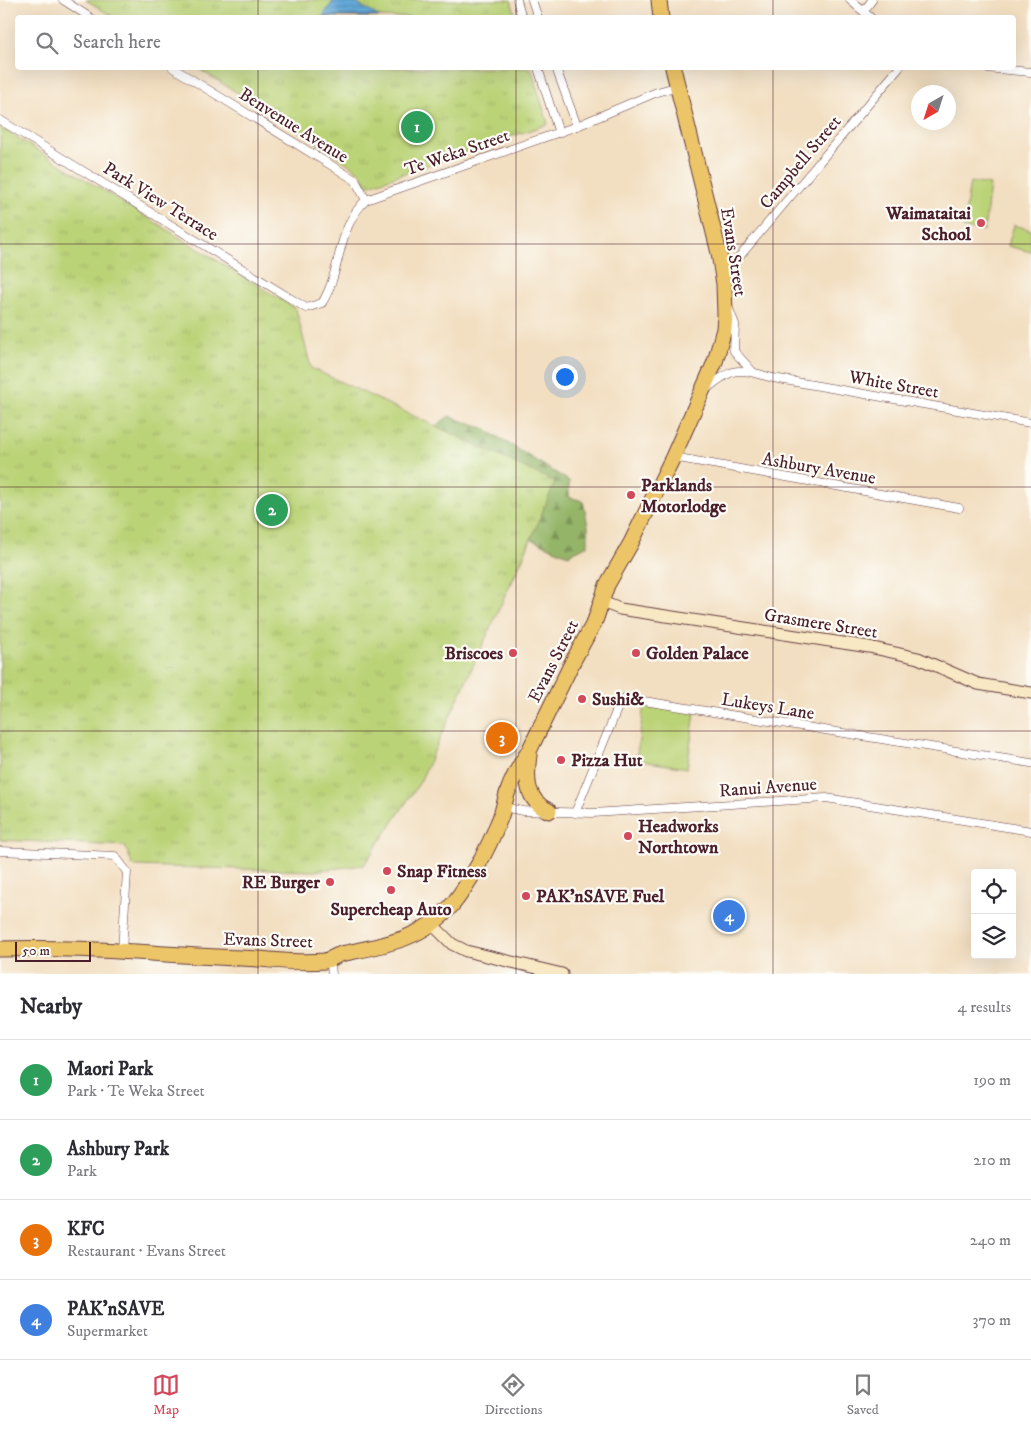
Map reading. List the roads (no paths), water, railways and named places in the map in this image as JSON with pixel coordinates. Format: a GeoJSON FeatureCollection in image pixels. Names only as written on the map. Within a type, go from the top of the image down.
{"type":"FeatureCollection","features":[{"type":"Feature","properties":{"kind":"highway"},"geometry":{"type":"LineString","coordinates":[[659,0],[661,15]]}},
{"type":"Feature","properties":{"kind":"highway","name":"Evans Street"},"geometry":{"type":"LineString","coordinates":[[0,948],[122,951],[286,962],[327,960],[378,945],[392,944],[433,925],[464,887],[484,852],[504,807],[508,791],[530,751],[573,661],[582,648],[608,585],[673,457],[702,393],[720,346],[724,329],[723,276],[674,70]]}},
{"type":"Feature","properties":{"kind":"highway"},"geometry":{"type":"LineString","coordinates":[[530,751],[527,774],[530,794],[541,807],[549,811]]}},
{"type":"Feature","properties":{"kind":"street"},"geometry":{"type":"LineString","coordinates":[[63,0],[86,15]]}},
{"type":"Feature","properties":{"kind":"street"},"geometry":{"type":"LineString","coordinates":[[516,0],[521,15]]}},
{"type":"Feature","properties":{"kind":"street"},"geometry":{"type":"LineString","coordinates":[[532,0],[537,15]]}},
{"type":"Feature","properties":{"kind":"street"},"geometry":{"type":"LineString","coordinates":[[850,0],[868,15]]}},
{"type":"Feature","properties":{"kind":"street"},"geometry":{"type":"LineString","coordinates":[[864,11],[872,0]]}},
{"type":"Feature","properties":{"kind":"street","name":"Benvenue Avenue"},"geometry":{"type":"LineString","coordinates":[[175,70],[355,180],[366,200]]}},
{"type":"Feature","properties":{"kind":"street"},"geometry":{"type":"LineString","coordinates":[[539,70],[559,133]]}},
{"type":"Feature","properties":{"kind":"street"},"geometry":{"type":"LineString","coordinates":[[557,70],[577,126]]}},
{"type":"Feature","properties":{"kind":"street","name":"Campbell Street"},"geometry":{"type":"LineString","coordinates":[[723,276],[897,70]]}},
{"type":"Feature","properties":{"kind":"street"},"geometry":{"type":"LineString","coordinates":[[1008,70],[1031,72]]}},
{"type":"Feature","properties":{"kind":"street","name":"Te Weka Street"},"geometry":{"type":"LineString","coordinates":[[366,200],[559,133],[657,92],[679,86]]}},
{"type":"Feature","properties":{"kind":"street","name":"Park View Terrace"},"geometry":{"type":"LineString","coordinates":[[0,120],[306,308],[322,303],[330,289],[345,231],[356,210],[366,200]]}},
{"type":"Feature","properties":{"kind":"street"},"geometry":{"type":"LineString","coordinates":[[724,299],[735,324],[734,351],[752,371]]}},
{"type":"Feature","properties":{"kind":"street","name":"White Street"},"geometry":{"type":"LineString","coordinates":[[702,393],[727,373],[752,371],[773,378],[1031,423]]}},
{"type":"Feature","properties":{"kind":"street","name":"Ashbury Avenue"},"geometry":{"type":"LineString","coordinates":[[673,457],[959,508]]}},
{"type":"Feature","properties":{"kind":"street","name":"Grasmere Street"},"geometry":{"type":"LineString","coordinates":[[602,602],[620,610],[869,647],[918,658],[978,684],[1031,693]]}},
{"type":"Feature","properties":{"kind":"street","name":"Lukeys Lane"},"geometry":{"type":"LineString","coordinates":[[575,813],[620,702],[625,698],[1031,764]]}},
{"type":"Feature","properties":{"kind":"street","name":"Ranui Avenue"},"geometry":{"type":"LineString","coordinates":[[504,807],[523,811],[575,813],[826,798],[1031,831]]}},
{"type":"Feature","properties":{"kind":"street"},"geometry":{"type":"LineString","coordinates":[[0,851],[115,856],[127,872],[122,951]]}},
{"type":"Feature","properties":{"kind":"street"},"geometry":{"type":"LineString","coordinates":[[433,925],[452,944],[466,951],[562,974]]}},
{"type":"Feature","properties":{"kind":"street"},"geometry":{"type":"LineString","coordinates":[[330,958],[332,974]]}},
{"type":"Feature","properties":{"kind":"water"},"geometry":{"type":"Polygon","coordinates":[[[334,0],[351,0],[377,15],[324,15],[334,0]]]}},
{"type":"Feature","properties":{"kind":"place","name":"Maori Park"},"geometry":{"type":"Point","coordinates":[417,127]}},
{"type":"Feature","properties":{"kind":"place","name":"Waimataitai School"},"geometry":{"type":"Point","coordinates":[981,223]}},
{"type":"Feature","properties":{"kind":"place","name":"Parklands Motorlodge"},"geometry":{"type":"Point","coordinates":[631,495]}},
{"type":"Feature","properties":{"kind":"place","name":"Ashbury Park"},"geometry":{"type":"Point","coordinates":[272,510]}},
{"type":"Feature","properties":{"kind":"place","name":"Briscoes"},"geometry":{"type":"Point","coordinates":[513,653]}},
{"type":"Feature","properties":{"kind":"place","name":"Golden Palace"},"geometry":{"type":"Point","coordinates":[636,653]}},
{"type":"Feature","properties":{"kind":"place","name":"Sushi&"},"geometry":{"type":"Point","coordinates":[582,699]}},
{"type":"Feature","properties":{"kind":"place","name":"KFC"},"geometry":{"type":"Point","coordinates":[502,738]}},
{"type":"Feature","properties":{"kind":"place","name":"Pizza Hut"},"geometry":{"type":"Point","coordinates":[561,760]}},
{"type":"Feature","properties":{"kind":"place","name":"Headworks Northtown"},"geometry":{"type":"Point","coordinates":[628,836]}},
{"type":"Feature","properties":{"kind":"place","name":"Snap Fitness"},"geometry":{"type":"Point","coordinates":[387,871]}},
{"type":"Feature","properties":{"kind":"place","name":"RE Burger"},"geometry":{"type":"Point","coordinates":[330,882]}},
{"type":"Feature","properties":{"kind":"place","name":"Supercheap Auto"},"geometry":{"type":"Point","coordinates":[391,890]}},
{"type":"Feature","properties":{"kind":"place","name":"PAK'nSAVE Fuel"},"geometry":{"type":"Point","coordinates":[526,896]}},
{"type":"Feature","properties":{"kind":"place","name":"PAK'nSAVE"},"geometry":{"type":"Point","coordinates":[729,916]}}]}
